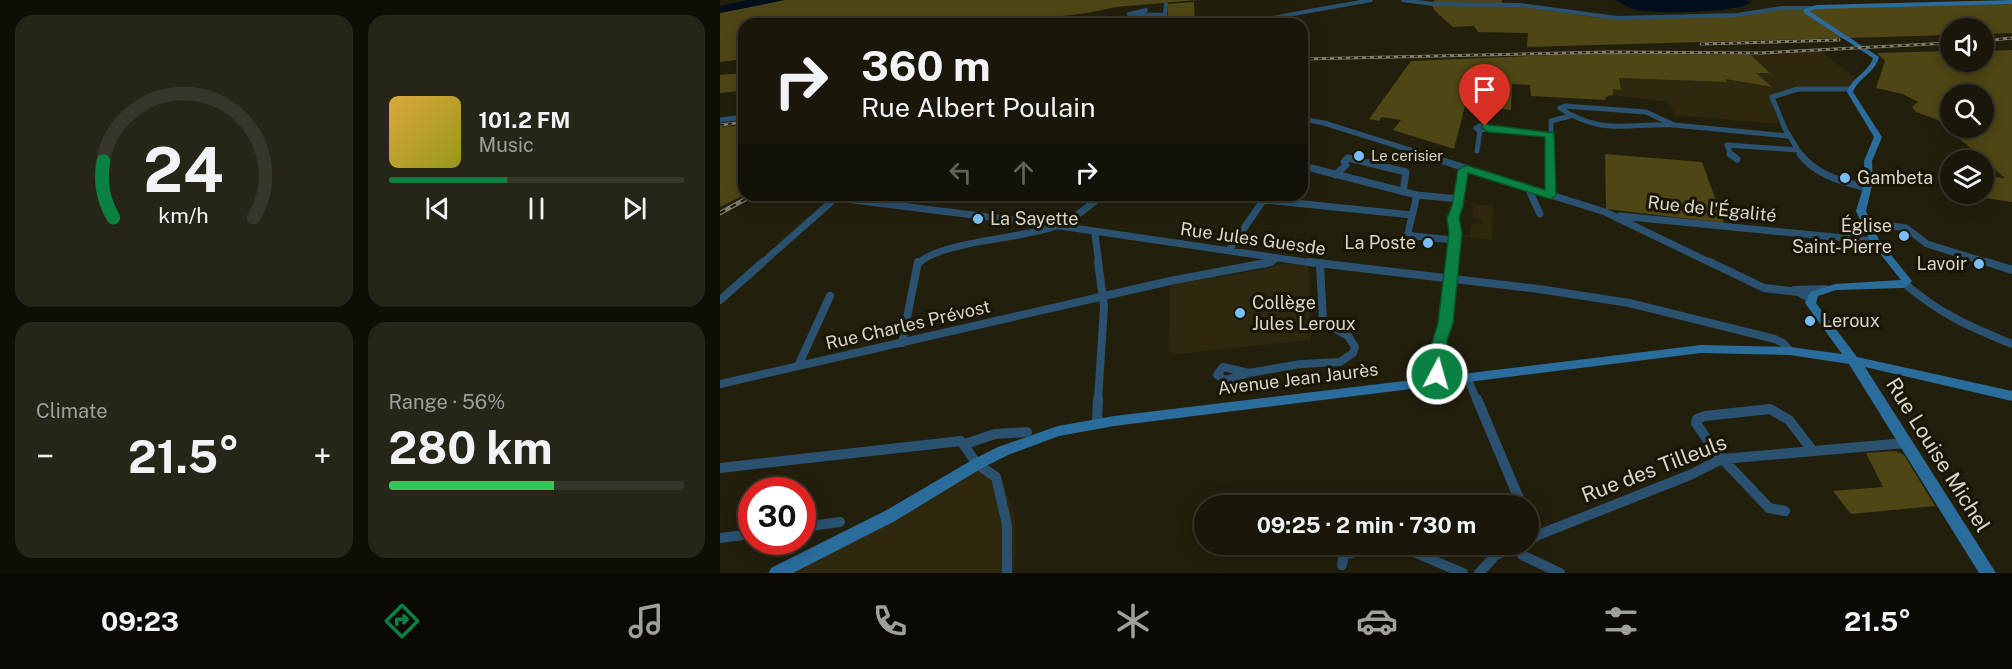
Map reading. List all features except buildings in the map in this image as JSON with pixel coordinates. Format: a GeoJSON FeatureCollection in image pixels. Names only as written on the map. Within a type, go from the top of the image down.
{"type":"FeatureCollection","features":[{"type":"Feature","properties":{"kind":"street"},"geometry":{"type":"LineString","coordinates":[[1270,18],[1371,0]]}},
{"type":"Feature","properties":{"kind":"street"},"geometry":{"type":"LineString","coordinates":[[1403,0],[1433,4],[1508,4],[1617,18],[1737,15],[1794,8],[1808,10],[2012,2]]}},
{"type":"Feature","properties":{"kind":"street"},"geometry":{"type":"LineString","coordinates":[[1165,18],[1166,4]]}},
{"type":"Feature","properties":{"kind":"street"},"geometry":{"type":"LineString","coordinates":[[1146,10],[1129,14],[1165,15]]}},
{"type":"Feature","properties":{"kind":"street"},"geometry":{"type":"LineString","coordinates":[[1808,10],[1876,57],[1872,67],[1854,82],[1850,89],[1878,137],[1868,161],[1867,188],[1861,211],[1875,241],[1907,281],[1905,284]]}},
{"type":"Feature","properties":{"kind":"street"},"geometry":{"type":"LineString","coordinates":[[1850,89],[1797,90],[1773,95],[1772,100],[1789,136],[1816,170],[1867,188]]}},
{"type":"Feature","properties":{"kind":"street"},"geometry":{"type":"LineString","coordinates":[[1660,124],[1653,114],[1646,112],[1560,107],[1570,116],[1585,123],[1660,124],[1789,136]]}},
{"type":"Feature","properties":{"kind":"street"},"geometry":{"type":"LineString","coordinates":[[1551,195],[1551,121],[1570,116]]}},
{"type":"Feature","properties":{"kind":"street"},"geometry":{"type":"LineString","coordinates":[[720,120],[738,118]]}},
{"type":"Feature","properties":{"kind":"street"},"geometry":{"type":"LineString","coordinates":[[1308,120],[1324,123],[1605,212],[1771,290],[1790,291],[1905,284],[1931,306],[1955,320],[2012,344]]}},
{"type":"Feature","properties":{"kind":"street"},"geometry":{"type":"LineString","coordinates":[[1477,151],[1480,131],[1488,129],[1550,135]]}},
{"type":"Feature","properties":{"kind":"street"},"geometry":{"type":"LineString","coordinates":[[1737,159],[1731,154],[1727,145],[1798,150]]}},
{"type":"Feature","properties":{"kind":"street"},"geometry":{"type":"LineString","coordinates":[[1335,175],[1346,165],[1344,162],[1348,158],[1406,172],[1403,192]]}},
{"type":"Feature","properties":{"kind":"street"},"geometry":{"type":"LineString","coordinates":[[1311,168],[1417,195],[1459,199]]}},
{"type":"Feature","properties":{"kind":"street"},"geometry":{"type":"LineString","coordinates":[[1435,381],[1440,340],[1446,323],[1454,240],[1453,218],[1459,199],[1463,170],[1466,168]]}},
{"type":"Feature","properties":{"kind":"street"},"geometry":{"type":"LineString","coordinates":[[1528,188],[1540,214]]}},
{"type":"Feature","properties":{"kind":"street"},"geometry":{"type":"LineString","coordinates":[[1417,195],[1408,233],[1413,236],[1454,240]]}},
{"type":"Feature","properties":{"kind":"street"},"geometry":{"type":"LineString","coordinates":[[720,300],[832,201]]}},
{"type":"Feature","properties":{"kind":"street","name":"Rue Jules Guesde"},"geometry":{"type":"LineString","coordinates":[[875,201],[1320,264],[1539,289],[1629,303],[1775,339],[1783,343],[1790,351]]}},
{"type":"Feature","properties":{"kind":"street"},"geometry":{"type":"LineString","coordinates":[[902,343],[918,262],[926,257],[969,246],[1059,226],[1094,201]]}},
{"type":"Feature","properties":{"kind":"street"},"geometry":{"type":"LineString","coordinates":[[1229,250],[1263,201]]}},
{"type":"Feature","properties":{"kind":"street"},"geometry":{"type":"LineString","coordinates":[[1291,201],[1412,215]]}},
{"type":"Feature","properties":{"kind":"street","name":"Rue de l'Égalité"},"geometry":{"type":"LineString","coordinates":[[1618,217],[1635,216],[1875,241]]}},
{"type":"Feature","properties":{"kind":"street"},"geometry":{"type":"LineString","coordinates":[[1865,222],[1906,228],[1928,244],[2012,270]]}},
{"type":"Feature","properties":{"kind":"street"},"geometry":{"type":"LineString","coordinates":[[1097,423],[1103,342],[1103,297],[1095,235],[1098,232]]}},
{"type":"Feature","properties":{"kind":"street","name":"Rue Charles Prévost"},"geometry":{"type":"LineString","coordinates":[[720,384],[1178,279],[1270,263],[1277,258]]}},
{"type":"Feature","properties":{"kind":"street"},"geometry":{"type":"LineString","coordinates":[[1250,373],[1292,366],[1340,362],[1353,353],[1355,346],[1348,336],[1323,322],[1320,264]]}},
{"type":"Feature","properties":{"kind":"street"},"geometry":{"type":"LineString","coordinates":[[1790,291],[1810,299],[1818,291],[1826,289]]}},
{"type":"Feature","properties":{"kind":"street"},"geometry":{"type":"LineString","coordinates":[[798,366],[830,296]]}},
{"type":"Feature","properties":{"kind":"street","name":"Rue Louise Michel"},"geometry":{"type":"LineString","coordinates":[[1810,299],[1812,307],[1853,360],[1988,573]]}},
{"type":"Feature","properties":{"kind":"street","name":"Avenue Jean Jaurès"},"geometry":{"type":"LineString","coordinates":[[777,573],[890,516],[977,464],[1045,434],[1097,423],[1701,349],[1790,351],[1832,356],[2012,396]]}},
{"type":"Feature","properties":{"kind":"street"},"geometry":{"type":"LineString","coordinates":[[1467,377],[1517,495]]}},
{"type":"Feature","properties":{"kind":"street"},"geometry":{"type":"LineString","coordinates":[[1785,511],[1769,508],[1722,459],[1696,423],[1697,419],[1705,416],[1770,409],[1778,411],[1786,415],[1812,450]]}},
{"type":"Feature","properties":{"kind":"street"},"geometry":{"type":"LineString","coordinates":[[965,444],[978,437],[1006,432],[1027,432]]}},
{"type":"Feature","properties":{"kind":"street"},"geometry":{"type":"LineString","coordinates":[[720,469],[955,440],[965,444],[977,464],[993,473],[1005,513],[1010,555],[1007,573]]}},
{"type":"Feature","properties":{"kind":"street","name":"Rue des Tilleuls"},"geometry":{"type":"LineString","coordinates":[[1539,535],[1690,475],[1722,459],[1906,443]]}},
{"type":"Feature","properties":{"kind":"street"},"geometry":{"type":"LineString","coordinates":[[816,525],[840,522]]}},
{"type":"Feature","properties":{"kind":"street"},"geometry":{"type":"LineString","coordinates":[[720,538],[738,536]]}},
{"type":"Feature","properties":{"kind":"street"},"geometry":{"type":"LineString","coordinates":[[1342,565],[1344,555]]}},
{"type":"Feature","properties":{"kind":"street"},"geometry":{"type":"LineString","coordinates":[[1421,555],[1463,573]]}},
{"type":"Feature","properties":{"kind":"street"},"geometry":{"type":"LineString","coordinates":[[1479,573],[1483,565],[1496,555]]}},
{"type":"Feature","properties":{"kind":"street"},"geometry":{"type":"LineString","coordinates":[[1522,555],[1560,573]]}},
{"type":"Feature","properties":{"kind":"shaded area"},"geometry":{"type":"Polygon","coordinates":[[[785,0],[1197,0],[1116,7],[1044,18],[738,18],[738,60],[720,62],[720,13],[785,0]]]}},
{"type":"Feature","properties":{"kind":"shaded area"},"geometry":{"type":"Polygon","coordinates":[[[1435,0],[1502,0],[1501,4],[1602,18],[1743,16],[1783,8],[2012,4],[2012,33],[1994,34],[1994,18],[1940,18],[1940,35],[1527,47],[1528,33],[1478,32],[1474,26],[1453,27],[1435,11],[1431,3],[1435,0]]]}},
{"type":"Feature","properties":{"kind":"shaded area"},"geometry":{"type":"Polygon","coordinates":[[[1194,2],[1195,18],[1167,18],[1168,4],[1194,2]]]}},
{"type":"Feature","properties":{"kind":"shaded area"},"geometry":{"type":"Polygon","coordinates":[[[2012,50],[2012,202],[1994,199],[1994,177],[2005,178],[1994,168],[1994,150],[1973,150],[1959,138],[1994,138],[1994,84],[1940,84],[1940,122],[1916,112],[1912,107],[1918,102],[1903,94],[1876,88],[1885,61],[1877,53],[1940,51],[1940,72],[1994,72],[1994,51],[2012,50]]]}},
{"type":"Feature","properties":{"kind":"shaded area"},"geometry":{"type":"Polygon","coordinates":[[[1820,51],[1854,76],[1856,88],[1780,91],[1772,95],[1778,124],[1674,115],[1670,102],[1613,95],[1613,89],[1620,89],[1618,78],[1726,82],[1723,79],[1770,87],[1755,73],[1769,72],[1751,55],[1820,51]]]}},
{"type":"Feature","properties":{"kind":"shaded area"},"geometry":{"type":"Polygon","coordinates":[[[1601,53],[1751,55],[1770,73],[1756,73],[1772,87],[1725,79],[1727,82],[1619,78],[1621,90],[1613,89],[1613,95],[1606,97],[1605,100],[1531,96],[1530,85],[1512,84],[1511,110],[1465,106],[1454,149],[1393,130],[1401,120],[1382,117],[1379,121],[1369,119],[1411,61],[1601,53]]]}},
{"type":"Feature","properties":{"kind":"shaded area"},"geometry":{"type":"Polygon","coordinates":[[[738,74],[738,91],[720,93],[720,75],[738,74]]]}},
{"type":"Feature","properties":{"kind":"shaded area"},"geometry":{"type":"Polygon","coordinates":[[[738,126],[738,198],[720,207],[720,127],[738,126]]]}},
{"type":"Feature","properties":{"kind":"shaded area"},"geometry":{"type":"Polygon","coordinates":[[[1605,154],[1702,162],[1724,223],[1606,209],[1605,154]]]}},
{"type":"Feature","properties":{"kind":"shaded area"},"geometry":{"type":"Polygon","coordinates":[[[1470,203],[1496,206],[1493,208],[1492,240],[1462,237],[1463,235],[1470,236],[1472,224],[1482,223],[1480,219],[1472,218],[1473,206],[1470,203]]]}},
{"type":"Feature","properties":{"kind":"shaded area","name":"Collège Jules Leroux"},"geometry":{"type":"Polygon","coordinates":[[[1286,263],[1309,267],[1311,340],[1169,355],[1170,285],[1265,269],[1286,263]]]}},
{"type":"Feature","properties":{"kind":"shaded area"},"geometry":{"type":"Polygon","coordinates":[[[1895,451],[1904,455],[1935,506],[1851,514],[1833,491],[1883,487],[1866,453],[1895,451]]]}},
{"type":"Feature","properties":{"kind":"shaded area"},"geometry":{"type":"Polygon","coordinates":[[[965,468],[998,475],[1004,485],[1015,519],[1016,553],[1013,573],[764,573],[804,555],[816,555],[816,549],[965,468]]]}},
{"type":"Feature","properties":{"kind":"water"},"geometry":{"type":"Polygon","coordinates":[[[748,0],[785,0],[720,13],[720,6],[748,0]]]}},
{"type":"Feature","properties":{"kind":"water"},"geometry":{"type":"Polygon","coordinates":[[[1615,0],[1747,0],[1751,3],[1712,11],[1662,12],[1634,9],[1615,0]]]}},
{"type":"Feature","properties":{"kind":"railway"},"geometry":{"type":"LineString","coordinates":[[1994,40],[2012,38]]}},
{"type":"Feature","properties":{"kind":"railway"},"geometry":{"type":"LineString","coordinates":[[1701,44],[1839,40]]}},
{"type":"Feature","properties":{"kind":"railway"},"geometry":{"type":"LineString","coordinates":[[1308,59],[1609,52],[1761,53],[1940,44]]}},
{"type":"Feature","properties":{"kind":"railway"},"geometry":{"type":"LineString","coordinates":[[720,125],[738,123]]}},
{"type":"Feature","properties":{"kind":"railway"},"geometry":{"type":"LineString","coordinates":[[720,213],[742,201]]}},
{"type":"Feature","properties":{"kind":"place","name":"Le cerisier"},"geometry":{"type":"Point","coordinates":[1359,156]}},
{"type":"Feature","properties":{"kind":"place","name":"Gambeta"},"geometry":{"type":"Point","coordinates":[1845,178]}},
{"type":"Feature","properties":{"kind":"place","name":"La Sayette"},"geometry":{"type":"Point","coordinates":[978,219]}},
{"type":"Feature","properties":{"kind":"place","name":"Église Saint-Pierre"},"geometry":{"type":"Point","coordinates":[1904,236]}},
{"type":"Feature","properties":{"kind":"place","name":"La Poste"},"geometry":{"type":"Point","coordinates":[1428,243]}},
{"type":"Feature","properties":{"kind":"place","name":"Lavoir"},"geometry":{"type":"Point","coordinates":[1979,264]}},
{"type":"Feature","properties":{"kind":"place","name":"Collège Jules Leroux"},"geometry":{"type":"Point","coordinates":[1240,313]}},
{"type":"Feature","properties":{"kind":"place","name":"Leroux"},"geometry":{"type":"Point","coordinates":[1810,321]}},
{"type":"Feature","properties":{"kind":"route"},"geometry":{"type":"LineString","coordinates":[[1437,374],[1440,340],[1446,323],[1455,233],[1453,218],[1458,206],[1463,170],[1466,168],[1551,195],[1550,135],[1488,129],[1485,126]]}}]}
